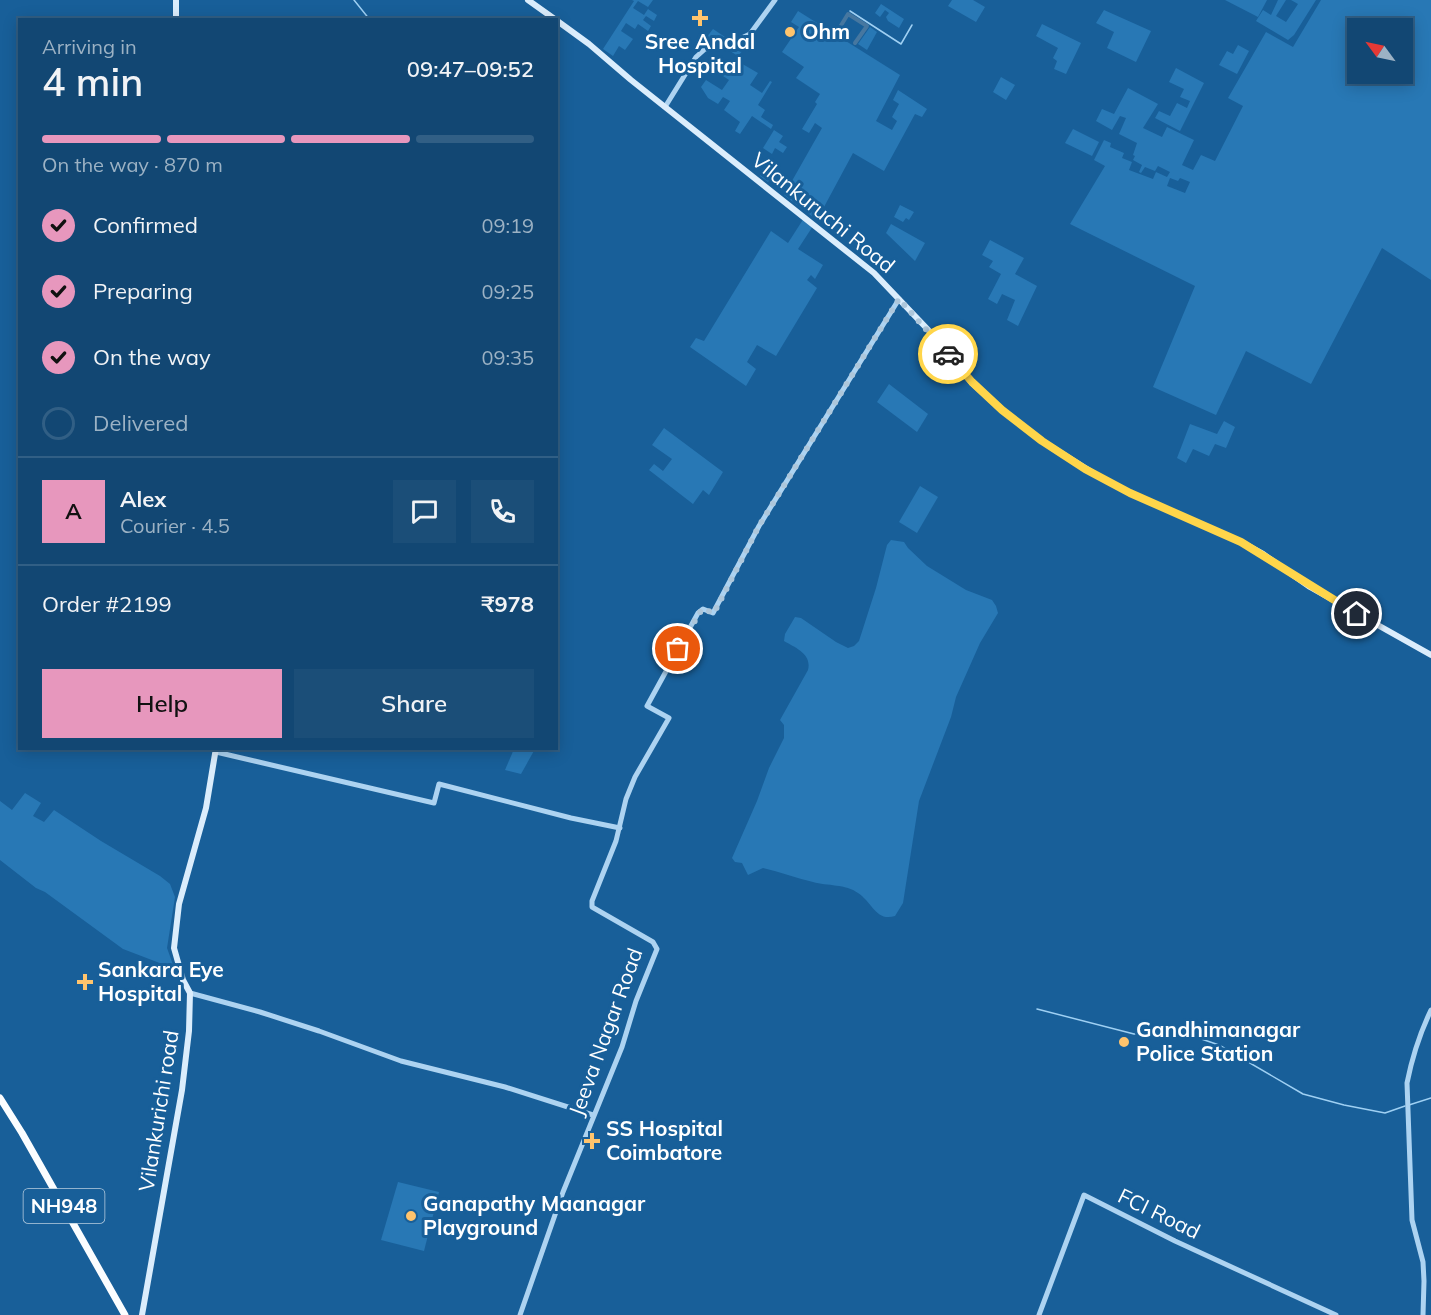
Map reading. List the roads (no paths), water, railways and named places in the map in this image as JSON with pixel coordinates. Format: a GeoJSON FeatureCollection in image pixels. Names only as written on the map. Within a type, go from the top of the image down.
{"type":"FeatureCollection","features":[{"type":"Feature","properties":{"kind":"highway","name":"NH948"},"geometry":{"type":"LineString","coordinates":[[0,1098],[78,1229],[125,1315]]}},
{"type":"Feature","properties":{"kind":"highway","name":"NH948"},"geometry":{"type":"LineString","coordinates":[[0,1106],[121,1315]]}},
{"type":"Feature","properties":{"kind":"main road"},"geometry":{"type":"LineString","coordinates":[[176,0],[176,18]]}},
{"type":"Feature","properties":{"kind":"main road","name":"Vilankuruchi Road"},"geometry":{"type":"LineString","coordinates":[[528,0],[553,18]]}},
{"type":"Feature","properties":{"kind":"main road","name":"Vilankuruchi Road"},"geometry":{"type":"LineString","coordinates":[[558,21],[874,273],[934,336],[972,382],[1002,410],[1042,441],[1130,493],[1248,545],[1316,590],[1431,655]]}},
{"type":"Feature","properties":{"kind":"main road","name":"Vilankurichi road"},"geometry":{"type":"LineString","coordinates":[[142,1315],[182,1090],[189,1031],[190,993],[183,980],[174,948],[179,904],[206,808],[216,750]]}},
{"type":"Feature","properties":{"kind":"street"},"geometry":{"type":"LineString","coordinates":[[665,106],[696,57],[705,49],[723,46],[750,34],[775,0]]}},
{"type":"Feature","properties":{"kind":"street","name":"Jeeva Nagar Road"},"geometry":{"type":"LineString","coordinates":[[520,1315],[657,949],[653,942],[592,907],[592,901],[620,828],[626,799],[635,777],[669,718],[647,706],[698,614],[702,609],[714,613],[759,526],[899,299]]}},
{"type":"Feature","properties":{"kind":"street"},"geometry":{"type":"LineString","coordinates":[[216,750],[434,802],[439,784],[571,818],[620,828]]}},
{"type":"Feature","properties":{"kind":"street"},"geometry":{"type":"LineString","coordinates":[[190,993],[309,1028],[401,1061],[505,1087],[593,1115]]}},
{"type":"Feature","properties":{"kind":"street"},"geometry":{"type":"LineString","coordinates":[[1423,1315],[1423,1262],[1412,1220],[1407,1083],[1411,1063],[1431,1010]]}},
{"type":"Feature","properties":{"kind":"street","name":"FCI Road"},"geometry":{"type":"LineString","coordinates":[[1039,1315],[1084,1195],[1175,1241],[1336,1315]]}},
{"type":"Feature","properties":{"kind":"waterway"},"geometry":{"type":"LineString","coordinates":[[354,0],[368,18]]}},
{"type":"Feature","properties":{"kind":"waterway"},"geometry":{"type":"LineString","coordinates":[[850,11],[901,44],[912,25]]}},
{"type":"Feature","properties":{"kind":"waterway"},"geometry":{"type":"LineString","coordinates":[[837,32],[848,14],[867,26],[855,43]]}},
{"type":"Feature","properties":{"kind":"waterway"},"geometry":{"type":"LineString","coordinates":[[1037,1009],[1134,1034],[1181,1032],[1219,1045],[1303,1094],[1344,1105],[1385,1113],[1405,1106]]}},
{"type":"Feature","properties":{"kind":"waterway"},"geometry":{"type":"LineString","coordinates":[[1409,1105],[1431,1098]]}},
{"type":"Feature","properties":{"kind":"place","name":"Sree Andal Hospital"},"geometry":{"type":"Point","coordinates":[700,18]}},
{"type":"Feature","properties":{"kind":"place","name":"Ohm"},"geometry":{"type":"Point","coordinates":[790,32]}},
{"type":"Feature","properties":{"kind":"place","name":"Sankara Eye Hospital"},"geometry":{"type":"Point","coordinates":[85,982]}},
{"type":"Feature","properties":{"kind":"place","name":"Gandhimanagar Police Station"},"geometry":{"type":"Point","coordinates":[1124,1042]}},
{"type":"Feature","properties":{"kind":"place","name":"SS Hospital Coimbatore"},"geometry":{"type":"Point","coordinates":[592,1141]}},
{"type":"Feature","properties":{"kind":"place","name":"Ganapathy Maanagar Playground"},"geometry":{"type":"Point","coordinates":[411,1216]}}]}
